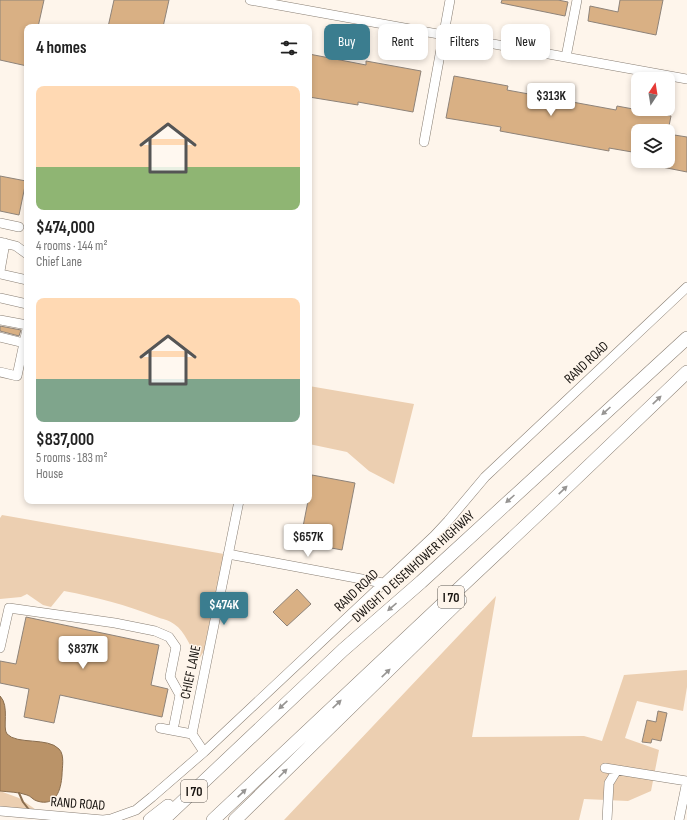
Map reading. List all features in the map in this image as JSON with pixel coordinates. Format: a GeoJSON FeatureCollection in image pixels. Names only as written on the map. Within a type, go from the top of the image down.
{"type":"FeatureCollection","features":[{"type":"Feature","properties":{"kind":"highway","name":"DWIGHT D EISENHOWER HIGHWAY"},"geometry":{"type":"LineString","coordinates":[[163,820],[343,650],[421,582],[687,338]]}},
{"type":"Feature","properties":{"kind":"highway","name":"I 70"},"geometry":{"type":"LineString","coordinates":[[213,820],[687,372]]}},
{"type":"Feature","properties":{"kind":"highway"},"geometry":{"type":"LineString","coordinates":[[235,820],[458,603],[550,503]]}},
{"type":"Feature","properties":{"kind":"highway"},"geometry":{"type":"LineString","coordinates":[[150,820],[224,761]]}},
{"type":"Feature","properties":{"kind":"street"},"geometry":{"type":"LineString","coordinates":[[250,0],[436,33]]}},
{"type":"Feature","properties":{"kind":"street"},"geometry":{"type":"LineString","coordinates":[[446,24],[450,0]]}},
{"type":"Feature","properties":{"kind":"street"},"geometry":{"type":"LineString","coordinates":[[566,57],[576,0]]}},
{"type":"Feature","properties":{"kind":"street"},"geometry":{"type":"LineString","coordinates":[[493,43],[687,79]]}},
{"type":"Feature","properties":{"kind":"street"},"geometry":{"type":"LineString","coordinates":[[424,142],[439,60]]}},
{"type":"Feature","properties":{"kind":"street"},"geometry":{"type":"LineString","coordinates":[[0,223],[19,227]]}},
{"type":"Feature","properties":{"kind":"street"},"geometry":{"type":"LineString","coordinates":[[24,252],[16,246],[3,243],[0,272],[24,279]]}},
{"type":"Feature","properties":{"kind":"street","name":"RAND ROAD"},"geometry":{"type":"LineString","coordinates":[[0,811],[103,820],[111,819],[136,810],[204,752],[383,583],[448,521],[485,477],[687,287]]}},
{"type":"Feature","properties":{"kind":"street"},"geometry":{"type":"LineString","coordinates":[[0,298],[24,303]]}},
{"type":"Feature","properties":{"kind":"street"},"geometry":{"type":"LineString","coordinates":[[0,320],[24,324]]}},
{"type":"Feature","properties":{"kind":"street"},"geometry":{"type":"LineString","coordinates":[[0,337],[24,342],[17,376],[0,372]]}},
{"type":"Feature","properties":{"kind":"street","name":"CHIEF LANE"},"geometry":{"type":"LineString","coordinates":[[192,734],[238,504]]}},
{"type":"Feature","properties":{"kind":"street"},"geometry":{"type":"LineString","coordinates":[[228,554],[383,583]]}},
{"type":"Feature","properties":{"kind":"street"},"geometry":{"type":"LineString","coordinates":[[0,648],[9,608],[128,626],[155,631],[169,637],[176,647],[170,676],[180,695],[173,730]]}},
{"type":"Feature","properties":{"kind":"street"},"geometry":{"type":"LineString","coordinates":[[160,728],[192,734],[204,752]]}},
{"type":"Feature","properties":{"kind":"street"},"geometry":{"type":"LineString","coordinates":[[605,768],[687,781],[679,820]]}},
{"type":"Feature","properties":{"kind":"street"},"geometry":{"type":"LineString","coordinates":[[607,820],[609,783],[617,770]]}},
{"type":"Feature","properties":{"kind":"shaded area"},"geometry":{"type":"Polygon","coordinates":[[[312,387],[414,404],[394,484],[369,471],[347,452],[312,445],[312,387]]]}},
{"type":"Feature","properties":{"kind":"shaded area"},"geometry":{"type":"Polygon","coordinates":[[[2,515],[224,554],[204,651],[199,659],[182,631],[174,624],[122,605],[64,591],[51,607],[43,605],[27,594],[21,597],[0,599],[0,518],[2,515]]]}},
{"type":"Feature","properties":{"kind":"shaded area"},"geometry":{"type":"Polygon","coordinates":[[[496,596],[472,737],[584,736],[602,741],[624,675],[687,670],[687,687],[683,711],[637,701],[625,738],[659,750],[651,791],[628,801],[584,799],[579,820],[284,820],[496,596]]]}},
{"type":"Feature","properties":{"kind":"shaded area"},"geometry":{"type":"Polygon","coordinates":[[[0,696],[5,705],[5,727],[7,734],[18,739],[54,745],[61,752],[63,762],[59,791],[49,802],[37,801],[21,793],[0,791],[0,696]]]}},
{"type":"Feature","properties":{"kind":"shaded area"},"geometry":{"type":"Polygon","coordinates":[[[0,791],[19,798],[35,809],[0,807],[0,791]]]}},
{"type":"Feature","properties":{"kind":"building"},"geometry":{"type":"Polygon","coordinates":[[[0,0],[44,0],[39,24],[24,24],[24,65],[0,60],[0,0]]]}},
{"type":"Feature","properties":{"kind":"building"},"geometry":{"type":"Polygon","coordinates":[[[114,0],[169,0],[164,24],[109,24],[114,0]]]}},
{"type":"Feature","properties":{"kind":"building"},"geometry":{"type":"Polygon","coordinates":[[[502,0],[558,0],[568,2],[565,16],[501,3],[502,0]]]}},
{"type":"Feature","properties":{"kind":"building"},"geometry":{"type":"Polygon","coordinates":[[[620,0],[663,0],[656,35],[588,21],[590,6],[618,12],[620,0]]]}},
{"type":"Feature","properties":{"kind":"building"},"geometry":{"type":"Polygon","coordinates":[[[312,55],[324,57],[324,60],[340,60],[366,65],[366,61],[421,71],[413,112],[358,102],[358,105],[312,97],[312,55]]]}},
{"type":"Feature","properties":{"kind":"building"},"geometry":{"type":"Polygon","coordinates":[[[454,76],[508,86],[507,90],[616,110],[617,106],[631,109],[631,116],[671,116],[669,124],[631,124],[631,152],[609,148],[609,151],[500,131],[501,127],[446,118],[454,76]]]}},
{"type":"Feature","properties":{"kind":"building"},"geometry":{"type":"Polygon","coordinates":[[[675,135],[687,137],[687,172],[667,168],[675,168],[675,135]]]}},
{"type":"Feature","properties":{"kind":"building"},"geometry":{"type":"Polygon","coordinates":[[[0,176],[24,181],[24,191],[19,215],[0,211],[0,176]]]}},
{"type":"Feature","properties":{"kind":"building"},"geometry":{"type":"Polygon","coordinates":[[[0,326],[21,330],[19,336],[0,331],[0,326]]]}},
{"type":"Feature","properties":{"kind":"building"},"geometry":{"type":"Polygon","coordinates":[[[312,475],[355,483],[342,550],[300,542],[307,504],[312,504],[312,475]]]}},
{"type":"Feature","properties":{"kind":"building"},"geometry":{"type":"Polygon","coordinates":[[[297,589],[311,604],[287,626],[273,612],[297,589]]]}},
{"type":"Feature","properties":{"kind":"building"},"geometry":{"type":"Polygon","coordinates":[[[26,617],[159,645],[151,685],[168,689],[162,717],[60,695],[54,723],[24,717],[29,689],[0,683],[0,661],[16,664],[26,617]]]}},
{"type":"Feature","properties":{"kind":"building"},"geometry":{"type":"Polygon","coordinates":[[[658,711],[667,713],[661,741],[652,739],[651,743],[642,742],[647,720],[656,722],[658,711]]]}},
{"type":"Feature","properties":{"kind":"waterway"},"geometry":{"type":"LineString","coordinates":[[19,793],[23,802],[30,811]]}}]}
